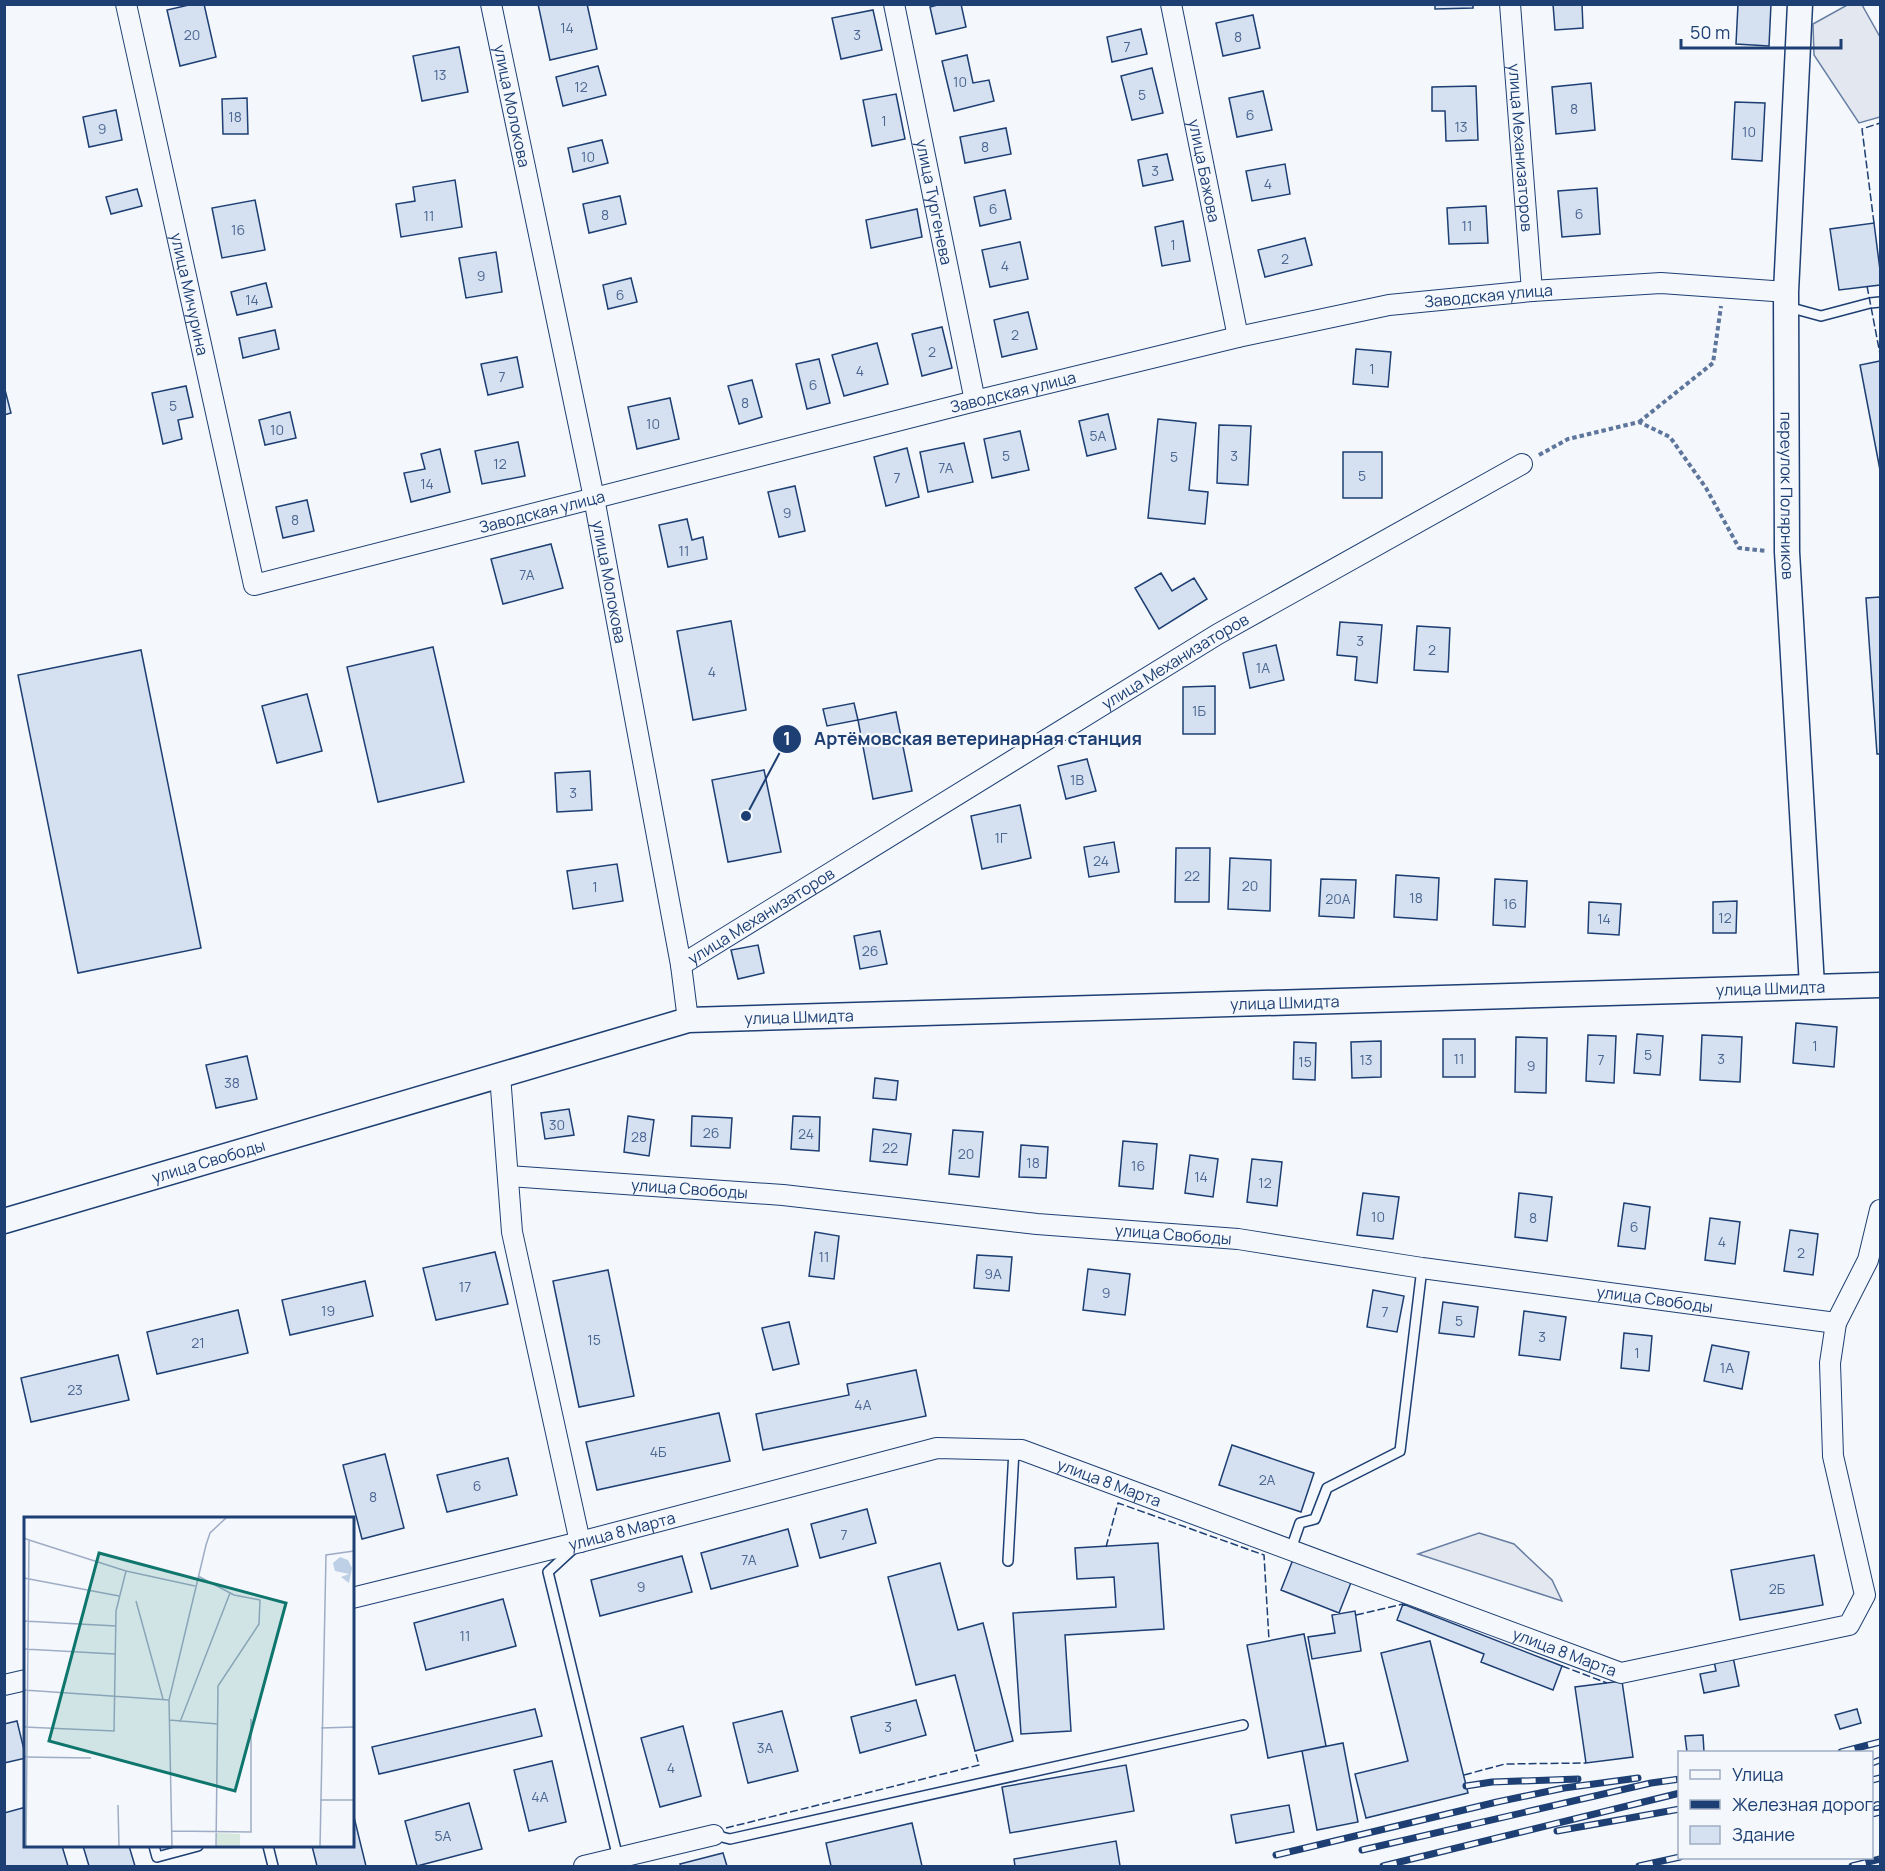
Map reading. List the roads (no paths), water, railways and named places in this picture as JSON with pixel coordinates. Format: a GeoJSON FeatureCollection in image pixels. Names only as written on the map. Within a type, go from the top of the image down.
{"type":"FeatureCollection","features":[{"type":"Feature","properties":{"kind":"street","name":"улица Мичурина"},"geometry":{"type":"LineString","coordinates":[[126,4],[254,585]]}},
{"type":"Feature","properties":{"kind":"street","name":"улица Молокова"},"geometry":{"type":"LineString","coordinates":[[492,4],[594,498],[681,965],[688,1020]]}},
{"type":"Feature","properties":{"kind":"street","name":"улица Тургенева"},"geometry":{"type":"LineString","coordinates":[[894,4],[975,401]]}},
{"type":"Feature","properties":{"kind":"street","name":"улица Бажова"},"geometry":{"type":"LineString","coordinates":[[1171,4],[1238,337]]}},
{"type":"Feature","properties":{"kind":"street","name":"улица Механизаторов"},"geometry":{"type":"LineString","coordinates":[[1510,4],[1532,291]]}},
{"type":"Feature","properties":{"kind":"street","name":"переулок Полярников"},"geometry":{"type":"LineString","coordinates":[[1800,4],[1786,299],[1787,552],[1812,986]]}},
{"type":"Feature","properties":{"kind":"street","name":"Заводская улица"},"geometry":{"type":"LineString","coordinates":[[254,585],[975,401],[1238,337],[1389,305],[1532,291],[1661,283],[1724,287],[1786,299]]}},
{"type":"Feature","properties":{"kind":"street","name":"улица Механизаторов"},"geometry":{"type":"LineString","coordinates":[[681,965],[1218,634],[1522,464]]}},
{"type":"Feature","properties":{"kind":"street","name":"улица Шмидта"},"geometry":{"type":"LineString","coordinates":[[688,1020],[1881,985]]}},
{"type":"Feature","properties":{"kind":"street","name":"улица Свободы"},"geometry":{"type":"LineString","coordinates":[[4,1221],[688,1020]]}},
{"type":"Feature","properties":{"kind":"street"},"geometry":{"type":"LineString","coordinates":[[500,1075],[512,1232],[580,1542]]}},
{"type":"Feature","properties":{"kind":"street","name":"улица Свободы"},"geometry":{"type":"LineString","coordinates":[[508,1176],[783,1195],[1037,1224],[1238,1239],[1422,1268],[1836,1323]]}},
{"type":"Feature","properties":{"kind":"street"},"geometry":{"type":"LineString","coordinates":[[1836,1323],[1868,1260],[1881,1210]]}},
{"type":"Feature","properties":{"kind":"street","name":"улица 8 Марта"},"geometry":{"type":"LineString","coordinates":[[354,1598],[580,1542],[937,1448],[1022,1450],[1622,1672],[1849,1625],[1865,1595],[1833,1456],[1830,1363],[1836,1323]]}},
{"type":"Feature","properties":{"kind":"street"},"geometry":{"type":"LineString","coordinates":[[4,1685],[24,1680]]}},
{"type":"Feature","properties":{"kind":"street"},"geometry":{"type":"LineString","coordinates":[[584,1866],[714,1834]]}},
{"type":"Feature","properties":{"kind":"lane"},"geometry":{"type":"LineString","coordinates":[[1786,299],[1821,316],[1881,302]]}},
{"type":"Feature","properties":{"kind":"lane"},"geometry":{"type":"LineString","coordinates":[[1291,1549],[1299,1523],[1315,1519],[1327,1488],[1400,1452],[1422,1268]]}},
{"type":"Feature","properties":{"kind":"lane"},"geometry":{"type":"LineString","coordinates":[[1008,1561],[1014,1450]]}},
{"type":"Feature","properties":{"kind":"lane"},"geometry":{"type":"LineString","coordinates":[[580,1542],[548,1572],[618,1858]]}},
{"type":"Feature","properties":{"kind":"lane"},"geometry":{"type":"LineString","coordinates":[[714,1834],[730,1839],[1243,1725]]}},
{"type":"Feature","properties":{"kind":"lane"},"geometry":{"type":"LineString","coordinates":[[154,1847],[157,1857],[191,1847]]}},
{"type":"Feature","properties":{"kind":"lane"},"geometry":{"type":"LineString","coordinates":[[268,1847],[273,1866]]}},
{"type":"Feature","properties":{"kind":"railway"},"geometry":{"type":"LineString","coordinates":[[1845,1751],[1880,1742]]}},
{"type":"Feature","properties":{"kind":"railway"},"geometry":{"type":"LineString","coordinates":[[1873,1763],[1880,1760]]}},
{"type":"Feature","properties":{"kind":"railway"},"geometry":{"type":"LineString","coordinates":[[1276,1855],[1497,1802],[1564,1788],[1638,1778]]}},
{"type":"Feature","properties":{"kind":"railway"},"geometry":{"type":"LineString","coordinates":[[1873,1780],[1880,1778]]}},
{"type":"Feature","properties":{"kind":"railway"},"geometry":{"type":"LineString","coordinates":[[1466,1786],[1492,1782],[1578,1779]]}},
{"type":"Feature","properties":{"kind":"railway"},"geometry":{"type":"LineString","coordinates":[[1362,1850],[1651,1783],[1678,1779]]}},
{"type":"Feature","properties":{"kind":"railway"},"geometry":{"type":"LineString","coordinates":[[1383,1866],[1678,1793]]}},
{"type":"Feature","properties":{"kind":"railway"},"geometry":{"type":"LineString","coordinates":[[1557,1831],[1678,1809]]}},
{"type":"Feature","properties":{"kind":"railway"},"geometry":{"type":"LineString","coordinates":[[1873,1814],[1880,1812]]}},
{"type":"Feature","properties":{"kind":"railway"},"geometry":{"type":"LineString","coordinates":[[1639,1866],[1678,1857]]}},
{"type":"Feature","properties":{"kind":"railway"},"geometry":{"type":"LineString","coordinates":[[1852,1866],[1880,1859]]}},
{"type":"Feature","properties":{"kind":"place","name":"Артёмовская ветеринарная станция"},"geometry":{"type":"Point","coordinates":[746,816]}}]}
